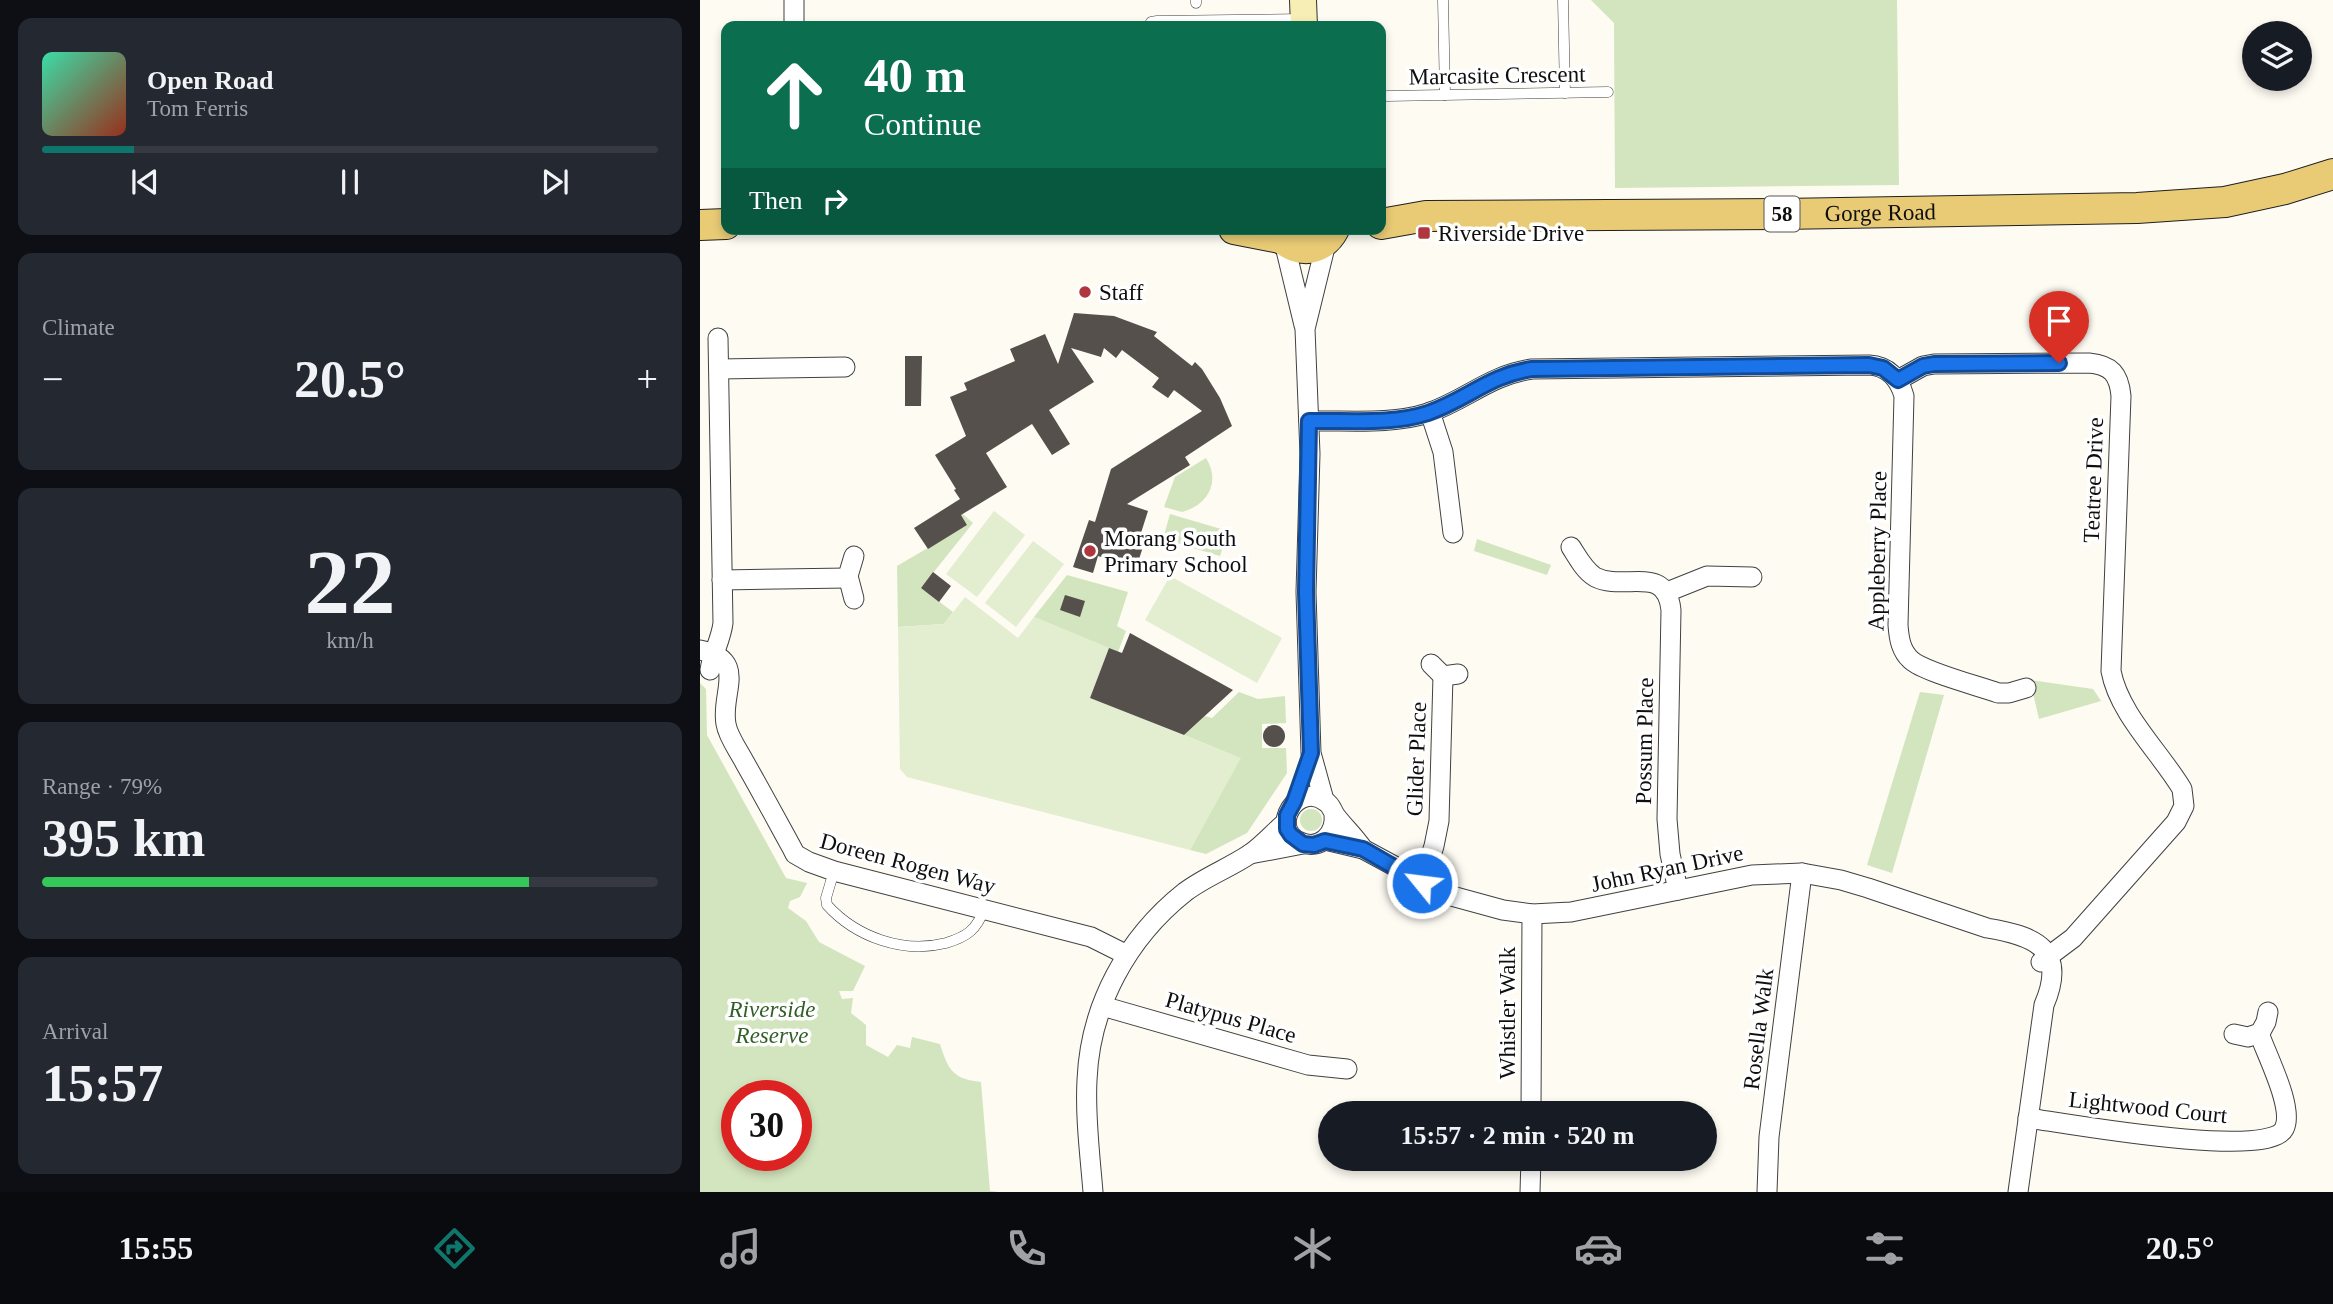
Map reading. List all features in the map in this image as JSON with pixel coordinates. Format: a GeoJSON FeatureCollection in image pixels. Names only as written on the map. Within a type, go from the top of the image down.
{"type":"FeatureCollection","features":[{"type":"Feature","properties":{"kind":"main road","name":"Gorge Road"},"geometry":{"type":"LineString","coordinates":[[1386,223],[1426,216],[2137,208],[2225,201],[2285,189],[2333,174]]}},
{"type":"Feature","properties":{"kind":"main road","name":"Gorge Road"},"geometry":{"type":"LineString","coordinates":[[1386,209],[1426,216]]}},
{"type":"Feature","properties":{"kind":"main road"},"geometry":{"type":"LineString","coordinates":[[700,225],[721,224]]}},
{"type":"Feature","properties":{"kind":"main road"},"geometry":{"type":"LineString","coordinates":[[1280,236],[1292,247],[1311,248],[1334,235]]}},
{"type":"Feature","properties":{"kind":"street"},"geometry":{"type":"LineString","coordinates":[[794,0],[794,21]]}},
{"type":"Feature","properties":{"kind":"street"},"geometry":{"type":"LineString","coordinates":[[1306,329],[1336,235]]}},
{"type":"Feature","properties":{"kind":"street"},"geometry":{"type":"LineString","coordinates":[[1249,854],[1303,844],[1314,845],[1325,841],[1334,829],[1311,753],[1306,603],[1309,421],[1306,329],[1280,236]]}},
{"type":"Feature","properties":{"kind":"street"},"geometry":{"type":"LineString","coordinates":[[706,660],[722,627],[718,338]]}},
{"type":"Feature","properties":{"kind":"street","name":"Teatree Drive"},"geometry":{"type":"LineString","coordinates":[[1898,380],[1923,366],[1934,364],[2084,363],[2106,366],[2119,379],[2121,396],[2111,671],[2124,706],[2182,789],[2184,806],[2176,822],[2073,938],[2045,959]]}},
{"type":"Feature","properties":{"kind":"street"},"geometry":{"type":"LineString","coordinates":[[1309,421],[1404,418],[1430,412],[1502,375],[1532,369],[1869,365],[1883,368],[1898,380]]}},
{"type":"Feature","properties":{"kind":"street"},"geometry":{"type":"LineString","coordinates":[[719,369],[845,367]]}},
{"type":"Feature","properties":{"kind":"street","name":"Appleberry Place"},"geometry":{"type":"LineString","coordinates":[[1898,380],[1905,408],[1898,625],[1900,642],[1911,660],[1923,667],[2014,698]]}},
{"type":"Feature","properties":{"kind":"street"},"geometry":{"type":"LineString","coordinates":[[1430,412],[1443,452],[1453,533]]}},
{"type":"Feature","properties":{"kind":"street"},"geometry":{"type":"LineString","coordinates":[[1572,547],[1585,568],[1598,578],[1617,582],[1650,582],[1667,592],[1703,577],[1710,570],[1752,577]]}},
{"type":"Feature","properties":{"kind":"street"},"geometry":{"type":"LineString","coordinates":[[854,556],[848,578],[854,599]]}},
{"type":"Feature","properties":{"kind":"street"},"geometry":{"type":"LineString","coordinates":[[722,580],[848,578]]}},
{"type":"Feature","properties":{"kind":"street","name":"Possum Place"},"geometry":{"type":"LineString","coordinates":[[1667,592],[1671,610],[1667,830],[1678,890]]}},
{"type":"Feature","properties":{"kind":"street","name":"Doreen Rogen Way"},"geometry":{"type":"LineString","coordinates":[[706,660],[723,660],[729,674],[730,688],[725,705],[729,733],[795,853],[809,862],[834,871],[1091,937],[1127,955]]}},
{"type":"Feature","properties":{"kind":"street","name":"Glider Place"},"geometry":{"type":"LineString","coordinates":[[1422,883],[1439,821],[1444,671]]}},
{"type":"Feature","properties":{"kind":"street"},"geometry":{"type":"LineString","coordinates":[[1093,1192],[1086,1081],[1093,1033],[1102,1006],[1127,955],[1155,918],[1170,904],[1207,877],[1249,854],[1286,822],[1311,753]]}},
{"type":"Feature","properties":{"kind":"street"},"geometry":{"type":"LineString","coordinates":[[1294,802],[1309,796],[1329,807]]}},
{"type":"Feature","properties":{"kind":"street","name":"John Ryan Drive"},"geometry":{"type":"LineString","coordinates":[[1329,807],[1363,849]]}},
{"type":"Feature","properties":{"kind":"street"},"geometry":{"type":"LineString","coordinates":[[1286,822],[1291,835],[1303,844]]}},
{"type":"Feature","properties":{"kind":"street","name":"John Ryan Drive"},"geometry":{"type":"LineString","coordinates":[[1325,841],[1363,849],[1422,883],[1468,902],[1532,914],[1584,910],[1752,875],[1802,873],[1842,880],[1987,928],[2034,940],[2040,944],[2045,959]]}},
{"type":"Feature","properties":{"kind":"street","name":"Rosella Walk"},"geometry":{"type":"LineString","coordinates":[[1767,1192],[1769,1137],[1802,873]]}},
{"type":"Feature","properties":{"kind":"street","name":"Whistler Walk"},"geometry":{"type":"LineString","coordinates":[[1531,1101],[1532,914]]}},
{"type":"Feature","properties":{"kind":"street"},"geometry":{"type":"LineString","coordinates":[[2018,1192],[2044,1004],[2052,977],[2045,959]]}},
{"type":"Feature","properties":{"kind":"street","name":"Platypus Place"},"geometry":{"type":"LineString","coordinates":[[1102,1006],[1308,1065],[1347,1069]]}},
{"type":"Feature","properties":{"kind":"street"},"geometry":{"type":"LineString","coordinates":[[2234,1034],[2248,1037],[2259,1033],[2263,1029],[2268,1012]]}},
{"type":"Feature","properties":{"kind":"street","name":"Lightwood Court"},"geometry":{"type":"LineString","coordinates":[[2028,1118],[2201,1141],[2275,1137],[2285,1128],[2287,1112],[2259,1033]]}},
{"type":"Feature","properties":{"kind":"street"},"geometry":{"type":"LineString","coordinates":[[1531,1171],[1531,1192]]}},
{"type":"Feature","properties":{"kind":"lane"},"geometry":{"type":"LineString","coordinates":[[1443,0],[1445,95]]}},
{"type":"Feature","properties":{"kind":"lane"},"geometry":{"type":"LineString","coordinates":[[1563,0],[1565,93]]}},
{"type":"Feature","properties":{"kind":"lane"},"geometry":{"type":"LineString","coordinates":[[1248,21],[1304,15]]}},
{"type":"Feature","properties":{"kind":"lane","name":"Marcasite Crescent"},"geometry":{"type":"LineString","coordinates":[[1387,96],[1608,92]]}},
{"type":"Feature","properties":{"kind":"lane"},"geometry":{"type":"LineString","coordinates":[[834,871],[826,898],[828,907],[856,930],[892,943],[928,946],[955,940],[974,930],[984,909]]}},
{"type":"Feature","properties":{"kind":"green space"},"geometry":{"type":"Polygon","coordinates":[[[1591,0],[1897,0],[1899,185],[1615,188],[1614,23],[1591,0]]]}},
{"type":"Feature","properties":{"kind":"green space"},"geometry":{"type":"Polygon","coordinates":[[[1206,458],[1212,484],[1205,498],[1191,509],[1182,512],[1164,507],[1175,477],[1206,458]]]}},
{"type":"Feature","properties":{"kind":"green space"},"geometry":{"type":"Polygon","coordinates":[[[957,509],[973,523],[921,588],[953,612],[944,624],[898,627],[897,566],[967,525],[957,509]]]}},
{"type":"Feature","properties":{"kind":"green space"},"geometry":{"type":"Polygon","coordinates":[[[994,511],[1025,535],[977,597],[946,574],[994,511]]]}},
{"type":"Feature","properties":{"kind":"green space"},"geometry":{"type":"Polygon","coordinates":[[[1170,514],[1228,531],[1220,556],[1163,539],[1170,514]]]}},
{"type":"Feature","properties":{"kind":"green space"},"geometry":{"type":"Polygon","coordinates":[[[1477,539],[1551,565],[1547,575],[1474,551],[1477,539]]]}},
{"type":"Feature","properties":{"kind":"green space"},"geometry":{"type":"Polygon","coordinates":[[[1033,541],[1064,564],[1016,627],[985,603],[1033,541]]]}},
{"type":"Feature","properties":{"kind":"green space"},"geometry":{"type":"Polygon","coordinates":[[[1067,575],[1128,592],[1117,626],[1126,631],[1118,652],[1034,617],[1067,575]]]}},
{"type":"Feature","properties":{"kind":"green space"},"geometry":{"type":"Polygon","coordinates":[[[1170,576],[1282,638],[1257,683],[1145,620],[1170,576]]]}},
{"type":"Feature","properties":{"kind":"green space"},"geometry":{"type":"Polygon","coordinates":[[[965,597],[1018,638],[1034,617],[1109,648],[1090,698],[1241,758],[1190,850],[907,777],[900,769],[898,627],[944,624],[965,597]]]}},
{"type":"Feature","properties":{"kind":"green space"},"geometry":{"type":"Polygon","coordinates":[[[2030,680],[2093,689],[2101,701],[2039,719],[2030,680]]]}},
{"type":"Feature","properties":{"kind":"green space","name":"Riverside Reserve"},"geometry":{"type":"Polygon","coordinates":[[[700,683],[706,689],[707,735],[786,878],[807,883],[800,897],[790,901],[788,908],[806,921],[819,942],[865,966],[853,991],[839,991],[842,999],[853,998],[851,1013],[866,1025],[866,1045],[888,1057],[897,1045],[910,1048],[912,1037],[940,1044],[949,1066],[957,1075],[981,1082],[990,1191],[998,1192],[700,1192],[700,683]]]}},
{"type":"Feature","properties":{"kind":"green space"},"geometry":{"type":"Polygon","coordinates":[[[1239,692],[1258,699],[1285,696],[1286,723],[1262,724],[1262,748],[1286,748],[1287,773],[1247,833],[1206,854],[1190,850],[1240,758],[1184,735],[1205,716],[1212,718],[1239,692]]]}},
{"type":"Feature","properties":{"kind":"green space"},"geometry":{"type":"Polygon","coordinates":[[[1920,692],[1944,695],[1892,873],[1867,865],[1920,692]]]}},
{"type":"Feature","properties":{"kind":"green space"},"geometry":{"type":"Polygon","coordinates":[[[1311,809],[1319,812],[1322,820],[1319,828],[1311,831],[1303,828],[1300,820],[1303,812],[1311,809]]]}},
{"type":"Feature","properties":{"kind":"building"},"geometry":{"type":"Polygon","coordinates":[[[1074,313],[1114,316],[1157,332],[1154,336],[1192,366],[1195,362],[1202,369],[1220,398],[1232,426],[1185,457],[1190,465],[1127,504],[1148,511],[1140,536],[1146,538],[1136,568],[1098,556],[1093,573],[1073,567],[1089,520],[1095,522],[1111,469],[1202,411],[1174,390],[1168,398],[1152,387],[1159,378],[1122,350],[1116,358],[1104,348],[1101,357],[1071,348],[1094,382],[1049,410],[1070,444],[1052,455],[1032,424],[986,453],[1007,487],[961,515],[967,525],[928,549],[914,528],[960,499],[935,455],[966,436],[950,397],[967,390],[964,383],[1015,361],[1010,349],[1045,334],[1058,364],[1074,313]]]}},
{"type":"Feature","properties":{"kind":"building"},"geometry":{"type":"Polygon","coordinates":[[[905,356],[922,356],[921,406],[905,406],[905,356]]]}},
{"type":"Feature","properties":{"kind":"building"},"geometry":{"type":"Polygon","coordinates":[[[933,572],[951,586],[939,602],[921,588],[933,572]]]}},
{"type":"Feature","properties":{"kind":"building"},"geometry":{"type":"Polygon","coordinates":[[[1065,595],[1085,601],[1080,617],[1060,610],[1065,595]]]}},
{"type":"Feature","properties":{"kind":"building"},"geometry":{"type":"Polygon","coordinates":[[[1130,633],[1233,690],[1184,735],[1090,698],[1109,648],[1122,653],[1130,633]]]}},
{"type":"Feature","properties":{"kind":"building"},"geometry":{"type":"Polygon","coordinates":[[[1274,725],[1282,728],[1285,736],[1282,744],[1274,747],[1266,744],[1263,736],[1266,728],[1274,725]]]}},
{"type":"Feature","properties":{"kind":"place","name":"Riverside Drive"},"geometry":{"type":"Point","coordinates":[1424,233]}},
{"type":"Feature","properties":{"kind":"place","name":"Staff"},"geometry":{"type":"Point","coordinates":[1085,292]}},
{"type":"Feature","properties":{"kind":"place","name":"Morang South Primary School"},"geometry":{"type":"Point","coordinates":[1090,551]}},
{"type":"Feature","properties":{"kind":"route"},"geometry":{"type":"LineString","coordinates":[[1422,883],[1363,849],[1325,841],[1314,845],[1303,844],[1287,829],[1287,815],[1311,753],[1306,592],[1309,421],[1418,416],[1447,405],[1502,375],[1532,369],[1876,365],[1898,380],[1923,366],[1934,364],[2059,363]]}}]}
